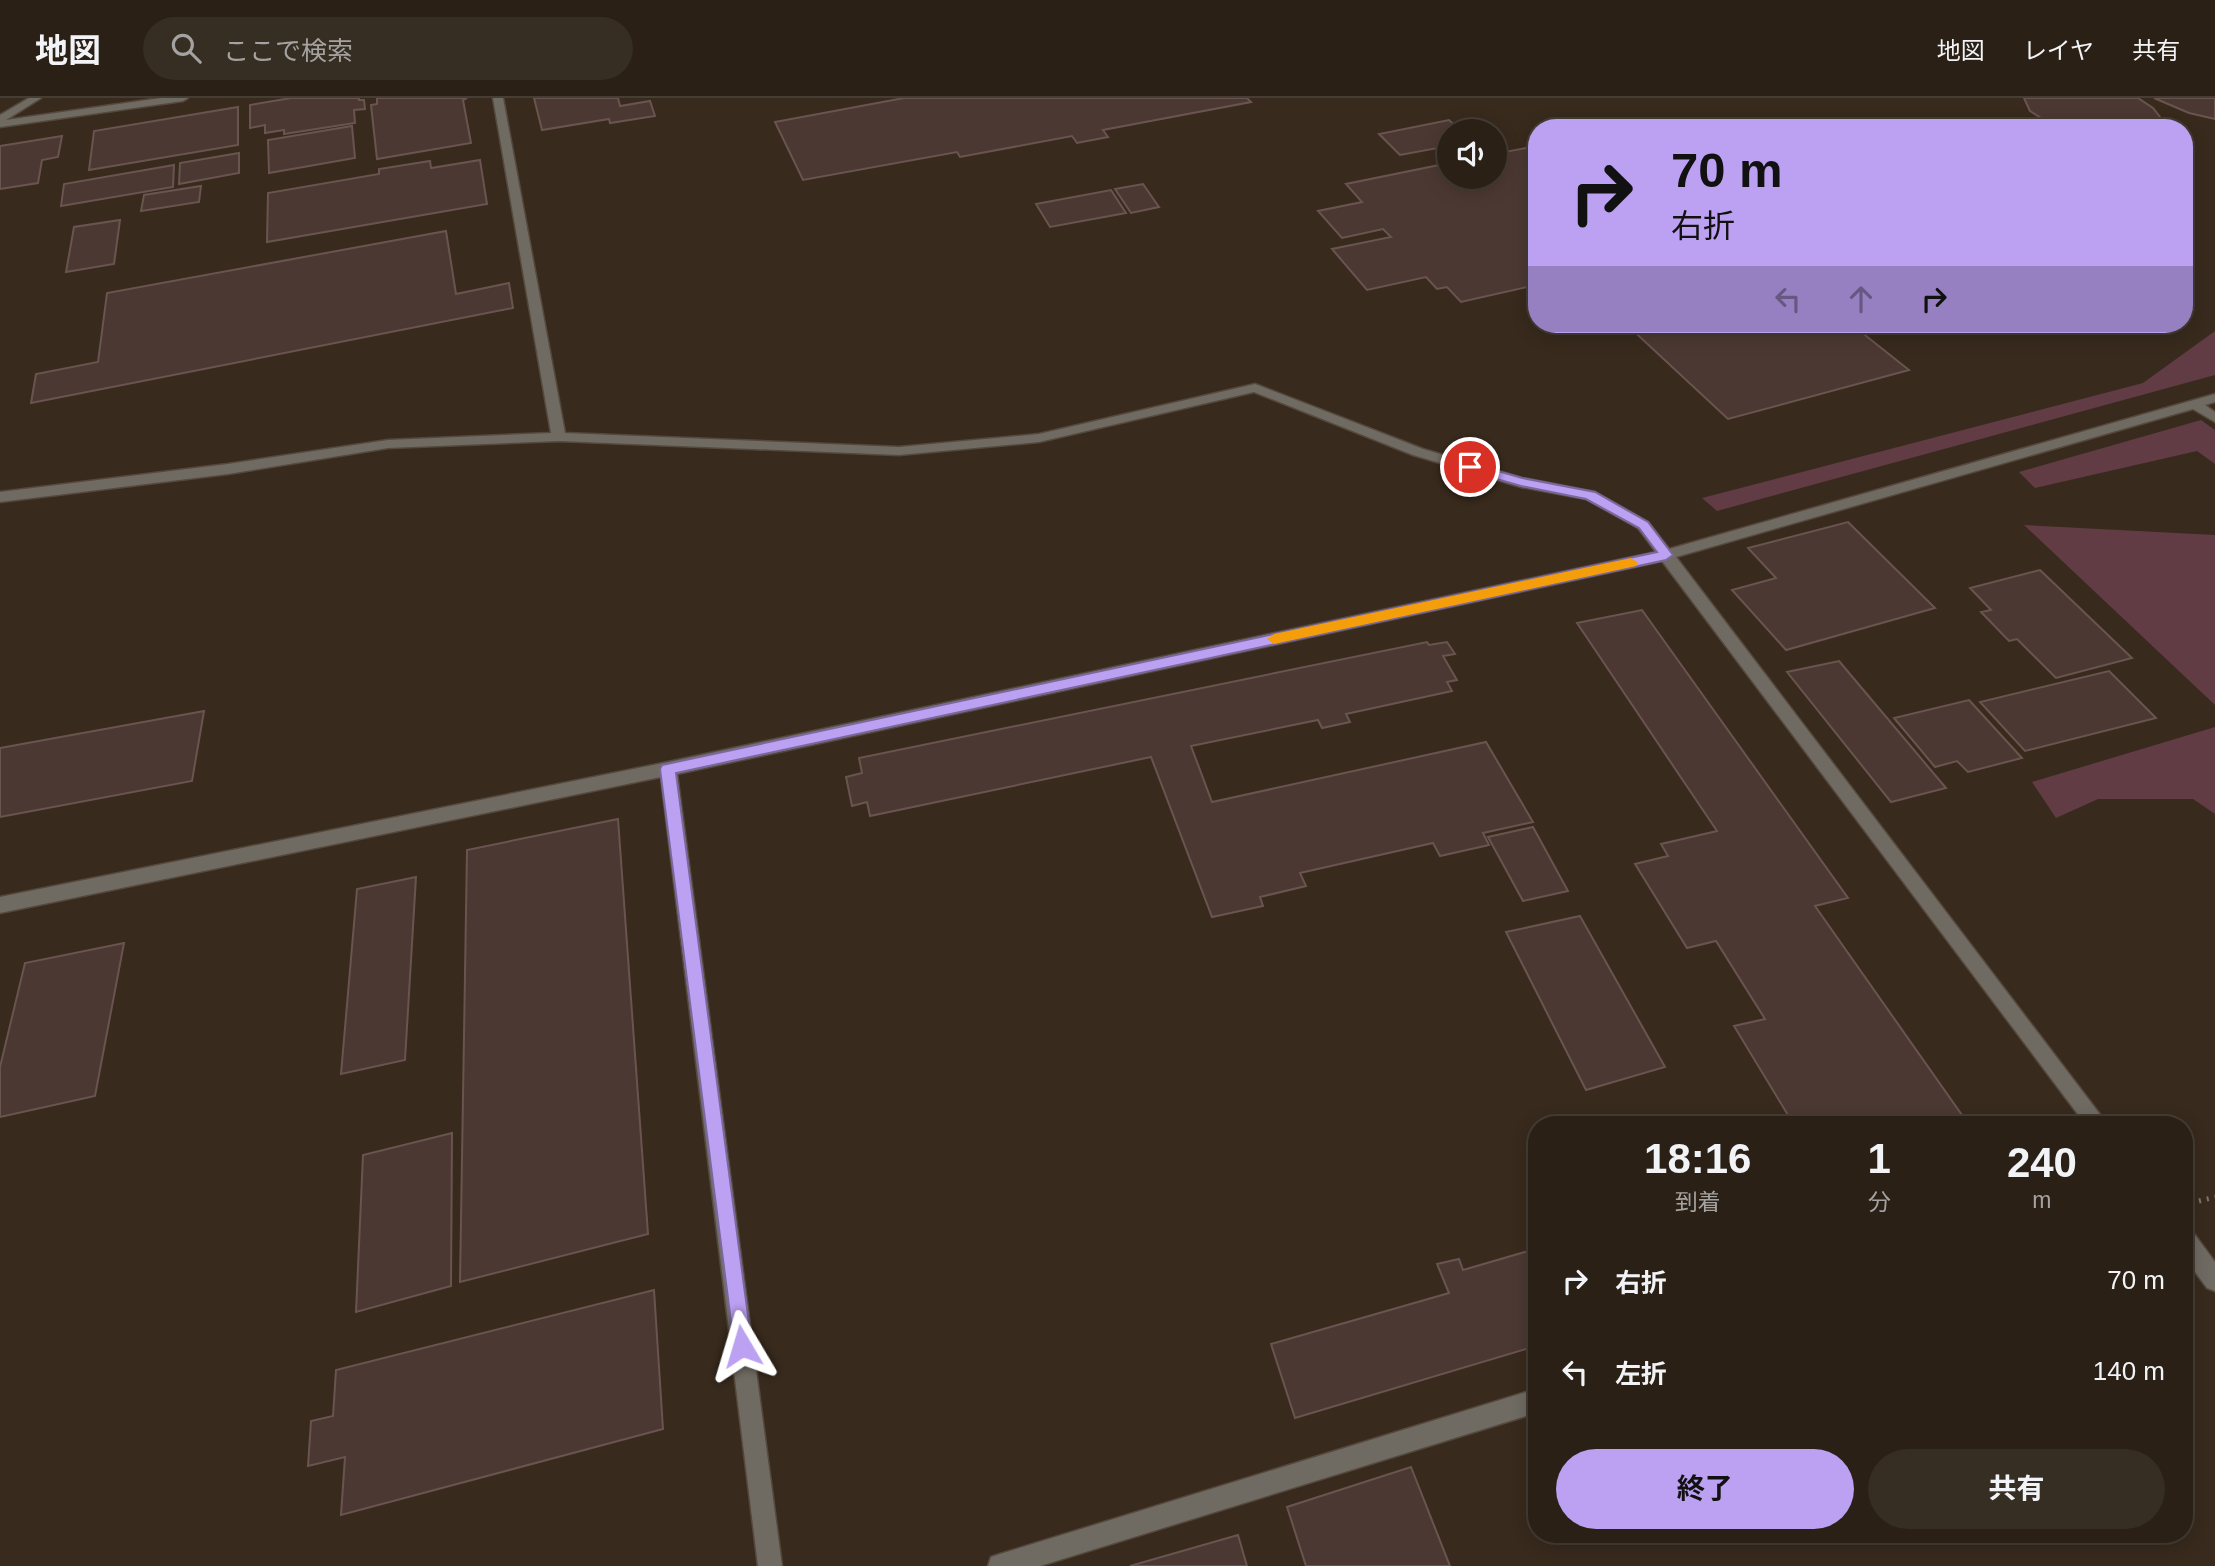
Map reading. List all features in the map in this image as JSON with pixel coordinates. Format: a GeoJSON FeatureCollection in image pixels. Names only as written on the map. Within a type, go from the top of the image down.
{"type":"FeatureCollection","features":[{"type":"Feature","properties":{"kind":"street"},"geometry":{"type":"LineString","coordinates":[[0,121],[36,98]]}},
{"type":"Feature","properties":{"kind":"street"},"geometry":{"type":"LineString","coordinates":[[0,121],[183,98]]}},
{"type":"Feature","properties":{"kind":"street"},"geometry":{"type":"LineString","coordinates":[[498,98],[559,438]]}},
{"type":"Feature","properties":{"kind":"street"},"geometry":{"type":"LineString","coordinates":[[0,497],[228,469],[388,444],[559,438],[899,450],[1039,438],[1255,388],[1418,452],[1521,482],[1590,495],[1643,525],[2091,1116]]}},
{"type":"Feature","properties":{"kind":"street"},"geometry":{"type":"LineString","coordinates":[[0,905],[668,769],[1666,555],[2215,398]]}},
{"type":"Feature","properties":{"kind":"street"},"geometry":{"type":"LineString","coordinates":[[2195,404],[2215,418]]}},
{"type":"Feature","properties":{"kind":"street"},"geometry":{"type":"LineString","coordinates":[[668,769],[770,1566]]}},
{"type":"Feature","properties":{"kind":"street"},"geometry":{"type":"LineString","coordinates":[[2193,1251],[2215,1280]]}},
{"type":"Feature","properties":{"kind":"street"},"geometry":{"type":"LineString","coordinates":[[1000,1566],[1528,1403]]}},
{"type":"Feature","properties":{"kind":"shaded area"},"geometry":{"type":"Polygon","coordinates":[[[2215,331],[2215,375],[1717,511],[1702,498],[2143,383],[2215,331]]]}},
{"type":"Feature","properties":{"kind":"shaded area"},"geometry":{"type":"Polygon","coordinates":[[[2201,420],[2215,430],[2215,464],[2197,451],[2035,488],[2019,472],[2201,420]]]}},
{"type":"Feature","properties":{"kind":"shaded area"},"geometry":{"type":"Polygon","coordinates":[[[2024,525],[2215,535],[2215,705],[2024,525]]]}},
{"type":"Feature","properties":{"kind":"shaded area"},"geometry":{"type":"Polygon","coordinates":[[[2215,727],[2215,814],[2193,799],[2098,799],[2056,818],[2032,782],[2215,727]]]}},
{"type":"Feature","properties":{"kind":"building"},"geometry":{"type":"Polygon","coordinates":[[[291,98],[359,98],[364,100],[365,109],[354,110],[355,123],[284,134],[284,130],[265,133],[265,125],[250,128],[250,105],[291,98]]]}},
{"type":"Feature","properties":{"kind":"building"},"geometry":{"type":"Polygon","coordinates":[[[377,98],[467,98],[463,100],[471,143],[377,159],[371,105],[377,104],[377,98]]]}},
{"type":"Feature","properties":{"kind":"building"},"geometry":{"type":"Polygon","coordinates":[[[534,98],[618,98],[620,106],[650,101],[655,116],[610,123],[609,119],[542,130],[534,98]]]}},
{"type":"Feature","properties":{"kind":"building"},"geometry":{"type":"Polygon","coordinates":[[[904,98],[1247,98],[1251,102],[1103,130],[1108,137],[1077,143],[1072,136],[960,157],[957,152],[803,180],[775,122],[904,98]]]}},
{"type":"Feature","properties":{"kind":"building"},"geometry":{"type":"Polygon","coordinates":[[[2024,98],[2138,98],[2153,108],[2160,119],[2043,119],[2030,111],[2024,98]]]}},
{"type":"Feature","properties":{"kind":"building"},"geometry":{"type":"Polygon","coordinates":[[[2154,98],[2215,98],[2215,119],[2189,113],[2154,98]]]}},
{"type":"Feature","properties":{"kind":"building"},"geometry":{"type":"Polygon","coordinates":[[[238,107],[238,145],[89,170],[94,131],[238,107]]]}},
{"type":"Feature","properties":{"kind":"building"},"geometry":{"type":"Polygon","coordinates":[[[1437,122],[1437,148],[1400,155],[1379,134],[1437,122]]]}},
{"type":"Feature","properties":{"kind":"building"},"geometry":{"type":"Polygon","coordinates":[[[352,126],[355,158],[269,173],[268,140],[352,126]]]}},
{"type":"Feature","properties":{"kind":"building"},"geometry":{"type":"Polygon","coordinates":[[[62,136],[58,157],[42,160],[38,183],[0,189],[0,146],[62,136]]]}},
{"type":"Feature","properties":{"kind":"building"},"geometry":{"type":"Polygon","coordinates":[[[1528,148],[1528,287],[1461,302],[1447,287],[1437,289],[1426,277],[1367,290],[1332,249],[1391,237],[1383,229],[1342,238],[1318,211],[1362,202],[1346,184],[1437,165],[1437,189],[1507,189],[1507,152],[1528,148]]]}},
{"type":"Feature","properties":{"kind":"building"},"geometry":{"type":"Polygon","coordinates":[[[239,153],[239,173],[179,184],[180,163],[239,153]]]}},
{"type":"Feature","properties":{"kind":"building"},"geometry":{"type":"Polygon","coordinates":[[[480,160],[487,204],[267,242],[268,193],[379,174],[379,169],[430,161],[431,168],[480,160]]]}},
{"type":"Feature","properties":{"kind":"building"},"geometry":{"type":"Polygon","coordinates":[[[174,165],[173,187],[61,206],[64,184],[174,165]]]}},
{"type":"Feature","properties":{"kind":"building"},"geometry":{"type":"Polygon","coordinates":[[[1143,184],[1159,207],[1131,213],[1115,189],[1143,184]]]}},
{"type":"Feature","properties":{"kind":"building"},"geometry":{"type":"Polygon","coordinates":[[[201,186],[199,202],[141,211],[144,195],[201,186]]]}},
{"type":"Feature","properties":{"kind":"building"},"geometry":{"type":"Polygon","coordinates":[[[1111,190],[1126,213],[1050,227],[1036,204],[1111,190]]]}},
{"type":"Feature","properties":{"kind":"building"},"geometry":{"type":"Polygon","coordinates":[[[120,220],[114,264],[66,272],[74,227],[120,220]]]}},
{"type":"Feature","properties":{"kind":"building"},"geometry":{"type":"Polygon","coordinates":[[[446,231],[456,294],[509,283],[513,308],[31,403],[36,374],[98,362],[107,293],[446,231]]]}},
{"type":"Feature","properties":{"kind":"building"},"geometry":{"type":"Polygon","coordinates":[[[1636,333],[1862,333],[1909,370],[1728,419],[1636,333]]]}},
{"type":"Feature","properties":{"kind":"building"},"geometry":{"type":"Polygon","coordinates":[[[1848,522],[1935,608],[1786,650],[1732,590],[1776,578],[1748,548],[1848,522]]]}},
{"type":"Feature","properties":{"kind":"building"},"geometry":{"type":"Polygon","coordinates":[[[2040,570],[2132,658],[2056,678],[2017,639],[2009,641],[1981,612],[1991,610],[1970,588],[2040,570]]]}},
{"type":"Feature","properties":{"kind":"building"},"geometry":{"type":"Polygon","coordinates":[[[1642,610],[1848,898],[1815,906],[1963,1116],[1789,1116],[1734,1026],[1765,1019],[1716,941],[1687,948],[1635,864],[1668,856],[1661,844],[1717,831],[1577,623],[1642,610]]]}},
{"type":"Feature","properties":{"kind":"building"},"geometry":{"type":"Polygon","coordinates":[[[1427,642],[1429,645],[1447,642],[1455,654],[1443,656],[1457,680],[1447,682],[1452,691],[1346,714],[1350,722],[1322,728],[1318,720],[1191,746],[1212,802],[1486,742],[1533,822],[1483,833],[1489,845],[1440,856],[1433,843],[1300,873],[1306,886],[1260,897],[1263,906],[1212,917],[1151,757],[870,816],[867,802],[852,806],[846,777],[862,773],[859,758],[1427,642]]]}},
{"type":"Feature","properties":{"kind":"building"},"geometry":{"type":"Polygon","coordinates":[[[1839,661],[1946,788],[1891,802],[1787,672],[1839,661]]]}},
{"type":"Feature","properties":{"kind":"building"},"geometry":{"type":"Polygon","coordinates":[[[2109,671],[2156,718],[2025,751],[1980,702],[2109,671]]]}},
{"type":"Feature","properties":{"kind":"building"},"geometry":{"type":"Polygon","coordinates":[[[1969,700],[2022,758],[1968,772],[1957,761],[1935,767],[1894,718],[1969,700]]]}},
{"type":"Feature","properties":{"kind":"building"},"geometry":{"type":"Polygon","coordinates":[[[204,711],[192,781],[0,817],[0,748],[204,711]]]}},
{"type":"Feature","properties":{"kind":"building"},"geometry":{"type":"Polygon","coordinates":[[[618,819],[648,1234],[460,1282],[467,850],[618,819]]]}},
{"type":"Feature","properties":{"kind":"building"},"geometry":{"type":"Polygon","coordinates":[[[1533,827],[1568,891],[1523,901],[1488,837],[1533,827]]]}},
{"type":"Feature","properties":{"kind":"building"},"geometry":{"type":"Polygon","coordinates":[[[416,877],[405,1060],[341,1074],[357,889],[416,877]]]}},
{"type":"Feature","properties":{"kind":"building"},"geometry":{"type":"Polygon","coordinates":[[[1580,916],[1665,1067],[1586,1090],[1506,932],[1580,916]]]}},
{"type":"Feature","properties":{"kind":"building"},"geometry":{"type":"Polygon","coordinates":[[[124,943],[95,1096],[0,1117],[0,1067],[25,963],[124,943]]]}},
{"type":"Feature","properties":{"kind":"building"},"geometry":{"type":"Polygon","coordinates":[[[452,1133],[451,1286],[356,1312],[363,1155],[452,1133]]]}},
{"type":"Feature","properties":{"kind":"building"},"geometry":{"type":"Polygon","coordinates":[[[1528,1251],[1528,1348],[1295,1418],[1271,1344],[1449,1293],[1437,1264],[1459,1259],[1463,1270],[1528,1251]]]}},
{"type":"Feature","properties":{"kind":"building"},"geometry":{"type":"Polygon","coordinates":[[[654,1290],[663,1429],[341,1515],[345,1457],[308,1466],[311,1421],[333,1416],[336,1370],[654,1290]]]}},
{"type":"Feature","properties":{"kind":"building"},"geometry":{"type":"Polygon","coordinates":[[[1411,1467],[1450,1566],[1306,1566],[1287,1507],[1411,1467]]]}},
{"type":"Feature","properties":{"kind":"building"},"geometry":{"type":"Polygon","coordinates":[[[1238,1535],[1247,1566],[1130,1566],[1238,1535]]]}},
{"type":"Feature","properties":{"kind":"slow traffic"},"geometry":{"type":"LineString","coordinates":[[1274,639],[1631,563]]}},
{"type":"Feature","properties":{"kind":"route"},"geometry":{"type":"LineString","coordinates":[[742,1346],[668,769],[1666,555],[1643,525],[1590,495],[1521,482],[1470,467]]}}]}
